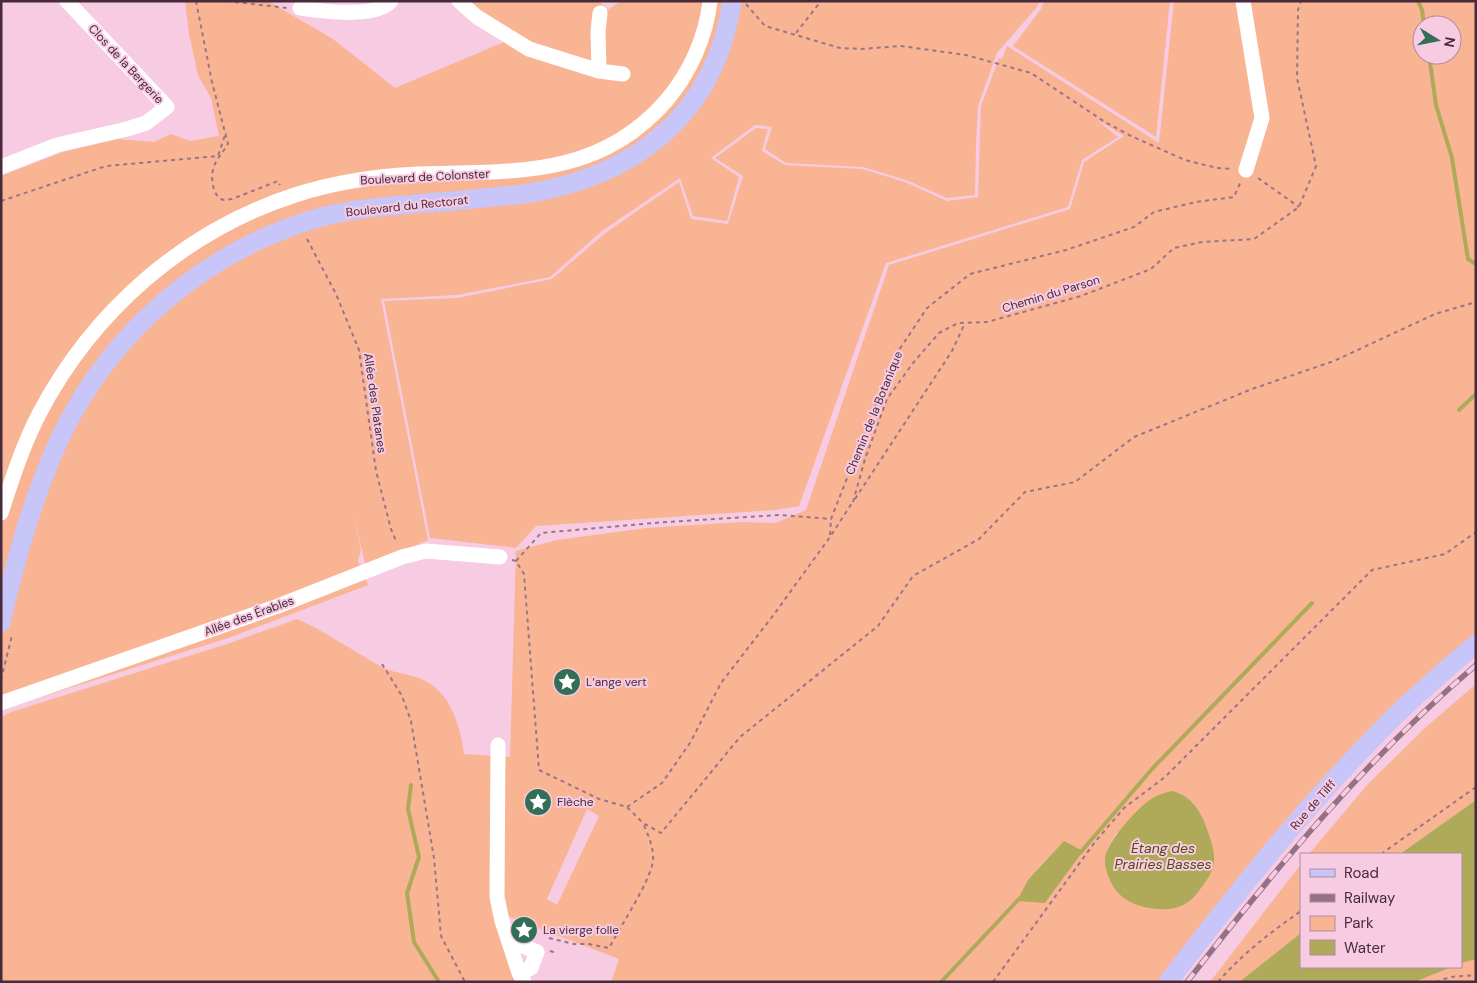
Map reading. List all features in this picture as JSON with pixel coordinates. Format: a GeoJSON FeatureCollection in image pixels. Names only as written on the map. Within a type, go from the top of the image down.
{"type":"FeatureCollection","features":[{"type":"Feature","properties":{"kind":"main road","name":"Boulevard du Rectorat"},"geometry":{"type":"LineString","coordinates":[[7,625],[34,507],[60,438],[89,386],[110,357],[155,309],[196,277],[242,249],[290,228],[326,216],[387,206],[544,191],[580,182],[616,167],[644,150],[666,132],[694,100],[706,81],[741,4]]}},
{"type":"Feature","properties":{"kind":"main road","name":"Rue de Tilff"},"geometry":{"type":"LineString","coordinates":[[1168,982],[1222,912],[1328,787],[1404,708],[1476,644]]}},
{"type":"Feature","properties":{"kind":"street","name":"Clos de la Bergerie"},"geometry":{"type":"LineString","coordinates":[[1,167],[57,145],[127,130],[146,123],[167,108],[67,1]]}},
{"type":"Feature","properties":{"kind":"street"},"geometry":{"type":"LineString","coordinates":[[300,8],[343,14],[384,7],[391,1]]}},
{"type":"Feature","properties":{"kind":"street"},"geometry":{"type":"LineString","coordinates":[[459,1],[477,17],[528,49],[599,71],[623,74]]}},
{"type":"Feature","properties":{"kind":"street","name":"Boulevard de Colonster"},"geometry":{"type":"LineString","coordinates":[[1,512],[38,416],[65,370],[84,344],[123,299],[145,279],[186,248],[249,213],[321,187],[388,176],[524,171],[559,165],[587,157],[626,136],[658,110],[673,93],[695,56],[708,19],[710,1]]}},
{"type":"Feature","properties":{"kind":"street"},"geometry":{"type":"LineString","coordinates":[[1243,1],[1262,118],[1246,170]]}},
{"type":"Feature","properties":{"kind":"street"},"geometry":{"type":"LineString","coordinates":[[599,71],[598,31],[600,12]]}},
{"type":"Feature","properties":{"kind":"street","name":"Allée des Érables"},"geometry":{"type":"LineString","coordinates":[[1,703],[278,606],[402,557],[426,551],[500,557]]}},
{"type":"Feature","properties":{"kind":"street"},"geometry":{"type":"LineString","coordinates":[[498,745],[497,897],[502,921],[522,977],[531,968],[537,952],[509,940]]}},
{"type":"Feature","properties":{"kind":"path"},"geometry":{"type":"LineString","coordinates":[[196,1],[212,82],[228,144],[215,163],[212,174],[214,190],[218,197],[224,200],[232,199],[278,181],[283,189]]}},
{"type":"Feature","properties":{"kind":"path"},"geometry":{"type":"LineString","coordinates":[[227,1],[300,8]]}},
{"type":"Feature","properties":{"kind":"path"},"geometry":{"type":"LineString","coordinates":[[796,34],[821,1]]}},
{"type":"Feature","properties":{"kind":"path"},"geometry":{"type":"LineString","coordinates":[[741,4],[765,26],[840,48],[860,50],[901,46],[966,55],[1031,72],[1105,122],[1131,136],[1186,160],[1217,168],[1246,170],[1298,207],[1316,166],[1297,78],[1298,10],[1301,1]]}},
{"type":"Feature","properties":{"kind":"path"},"geometry":{"type":"LineString","coordinates":[[1,201],[106,166],[218,156],[226,131]]}},
{"type":"Feature","properties":{"kind":"path","name":"Chemin de la Botanique"},"geometry":{"type":"LineString","coordinates":[[831,519],[895,356],[927,308],[970,274],[1075,247],[1134,227],[1154,212],[1196,202],[1234,197],[1246,170]]}},
{"type":"Feature","properties":{"kind":"path","name":"Chemin du Parson"},"geometry":{"type":"LineString","coordinates":[[853,502],[865,459],[887,399],[913,363],[940,333],[958,323],[987,322],[1081,296],[1150,270],[1174,248],[1202,242],[1254,239],[1298,207]]}},
{"type":"Feature","properties":{"kind":"path","name":"Allée des Platanes"},"geometry":{"type":"LineString","coordinates":[[306,236],[336,294],[359,350],[376,471],[391,529],[402,557]]}},
{"type":"Feature","properties":{"kind":"path"},"geometry":{"type":"LineString","coordinates":[[500,557],[516,561],[524,574],[539,770],[599,799],[627,807],[643,823],[661,833],[740,737],[878,626],[913,576],[979,539],[1025,492],[1075,482],[1134,437],[1252,389],[1334,361],[1436,314],[1476,302]]}},
{"type":"Feature","properties":{"kind":"path"},"geometry":{"type":"LineString","coordinates":[[627,807],[662,783],[690,743],[721,683],[830,537],[952,351],[965,323]]}},
{"type":"Feature","properties":{"kind":"path"},"geometry":{"type":"LineString","coordinates":[[516,561],[541,533],[666,522],[780,516],[831,519],[830,537]]}},
{"type":"Feature","properties":{"kind":"path"},"geometry":{"type":"LineString","coordinates":[[994,982],[1095,842],[1124,808],[1165,777],[1372,570],[1445,554],[1476,532]]}},
{"type":"Feature","properties":{"kind":"path"},"geometry":{"type":"LineString","coordinates":[[1,680],[7,625]]}},
{"type":"Feature","properties":{"kind":"path"},"geometry":{"type":"LineString","coordinates":[[382,664],[402,696],[410,721],[434,858],[441,936],[465,982]]}},
{"type":"Feature","properties":{"kind":"path"},"geometry":{"type":"LineString","coordinates":[[1382,853],[1476,787]]}},
{"type":"Feature","properties":{"kind":"path"},"geometry":{"type":"LineString","coordinates":[[550,938],[574,944],[589,944],[609,948],[646,880],[653,861],[651,842],[643,823]]}},
{"type":"Feature","properties":{"kind":"path"},"geometry":{"type":"LineString","coordinates":[[1218,982],[1230,968],[1268,934],[1300,912]]}},
{"type":"Feature","properties":{"kind":"path"},"geometry":{"type":"LineString","coordinates":[[1436,982],[1450,977],[1476,975]]}},
{"type":"Feature","properties":{"kind":"green space"},"geometry":{"type":"Polygon","coordinates":[[[185,1],[268,1],[333,39],[395,88],[516,37],[468,1],[600,1],[606,11],[621,1],[1040,1],[1037,7],[997,53],[978,106],[975,195],[947,198],[906,180],[863,167],[786,163],[765,149],[772,127],[755,125],[711,158],[739,177],[727,221],[693,216],[680,178],[602,231],[550,277],[457,295],[381,299],[428,540],[366,567],[353,513],[361,550],[358,561],[368,585],[228,638],[6,708],[1,697],[1,176],[63,152],[117,139],[154,142],[171,134],[190,141],[219,136],[211,98],[198,75],[189,34],[185,1]]]}},
{"type":"Feature","properties":{"kind":"green space"},"geometry":{"type":"Polygon","coordinates":[[[1044,1],[1170,1],[1156,137],[1013,46],[1041,9],[1044,1]]]}},
{"type":"Feature","properties":{"kind":"green space"},"geometry":{"type":"Polygon","coordinates":[[[1174,1],[1476,1],[1476,635],[1317,788],[1158,982],[611,982],[619,959],[492,910],[517,982],[1,982],[1,717],[11,712],[230,643],[297,619],[329,635],[384,668],[416,677],[428,682],[437,689],[445,698],[456,719],[464,754],[510,757],[516,551],[557,540],[646,528],[741,522],[775,523],[806,510],[889,265],[1070,209],[1084,162],[1124,136],[1096,119],[1118,137],[1082,160],[1068,207],[886,263],[799,506],[775,510],[536,526],[516,548],[430,538],[384,301],[457,298],[552,279],[604,234],[679,182],[691,219],[728,224],[743,176],[715,158],[756,128],[768,129],[762,151],[785,165],[862,169],[905,182],[947,201],[978,197],[981,106],[999,58],[1002,59],[1007,46],[1159,143],[1174,1]],[[1180,793],[1116,834],[1105,857],[1194,804],[1180,793]],[[587,809],[547,899],[557,905],[599,816],[587,809]]]}},
{"type":"Feature","properties":{"kind":"green space"},"geometry":{"type":"Polygon","coordinates":[[[1476,684],[1476,800],[1401,853],[1310,853],[1368,784],[1426,727],[1476,684]]]}},
{"type":"Feature","properties":{"kind":"green space"},"geometry":{"type":"Polygon","coordinates":[[[1300,865],[1300,934],[1239,982],[1210,982],[1300,865]]]}},
{"type":"Feature","properties":{"kind":"green space"},"geometry":{"type":"Polygon","coordinates":[[[1476,959],[1476,982],[1414,982],[1449,968],[1462,968],[1462,963],[1476,959]]]}},
{"type":"Feature","properties":{"kind":"water","name":"Étang des Prairies Basses"},"geometry":{"type":"Polygon","coordinates":[[[1172,791],[1193,803],[1201,816],[1208,830],[1213,849],[1213,865],[1204,885],[1185,904],[1165,909],[1143,907],[1127,900],[1116,890],[1107,872],[1105,858],[1111,843],[1145,803],[1161,794],[1172,791]]]}},
{"type":"Feature","properties":{"kind":"water"},"geometry":{"type":"Polygon","coordinates":[[[1476,800],[1476,959],[1462,963],[1462,853],[1401,853],[1476,800]]]}},
{"type":"Feature","properties":{"kind":"water"},"geometry":{"type":"Polygon","coordinates":[[[1064,841],[1083,851],[1045,903],[1017,901],[1028,880],[1064,841]]]}},
{"type":"Feature","properties":{"kind":"water"},"geometry":{"type":"Polygon","coordinates":[[[1300,934],[1300,968],[1449,968],[1414,982],[1239,982],[1300,934]]]}},
{"type":"Feature","properties":{"kind":"waterway"},"geometry":{"type":"LineString","coordinates":[[1418,1],[1423,15]]}},
{"type":"Feature","properties":{"kind":"waterway"},"geometry":{"type":"LineString","coordinates":[[1430,65],[1436,105],[1452,158],[1468,259],[1476,264]]}},
{"type":"Feature","properties":{"kind":"waterway"},"geometry":{"type":"LineString","coordinates":[[1459,410],[1476,394]]}},
{"type":"Feature","properties":{"kind":"waterway"},"geometry":{"type":"LineString","coordinates":[[1080,853],[1152,769],[1312,603]]}},
{"type":"Feature","properties":{"kind":"waterway"},"geometry":{"type":"LineString","coordinates":[[411,785],[408,809],[419,857],[407,893],[414,942],[439,982]]}},
{"type":"Feature","properties":{"kind":"waterway"},"geometry":{"type":"LineString","coordinates":[[941,982],[1020,898]]}},
{"type":"Feature","properties":{"kind":"railway"},"geometry":{"type":"LineString","coordinates":[[1187,982],[1288,857],[1360,776],[1397,738],[1476,665]]}},
{"type":"Feature","properties":{"kind":"place","name":"L’ange vert"},"geometry":{"type":"Point","coordinates":[567,682]}},
{"type":"Feature","properties":{"kind":"place","name":"Flèche"},"geometry":{"type":"Point","coordinates":[538,802]}},
{"type":"Feature","properties":{"kind":"place","name":"La vierge folle"},"geometry":{"type":"Point","coordinates":[524,930]}}]}
